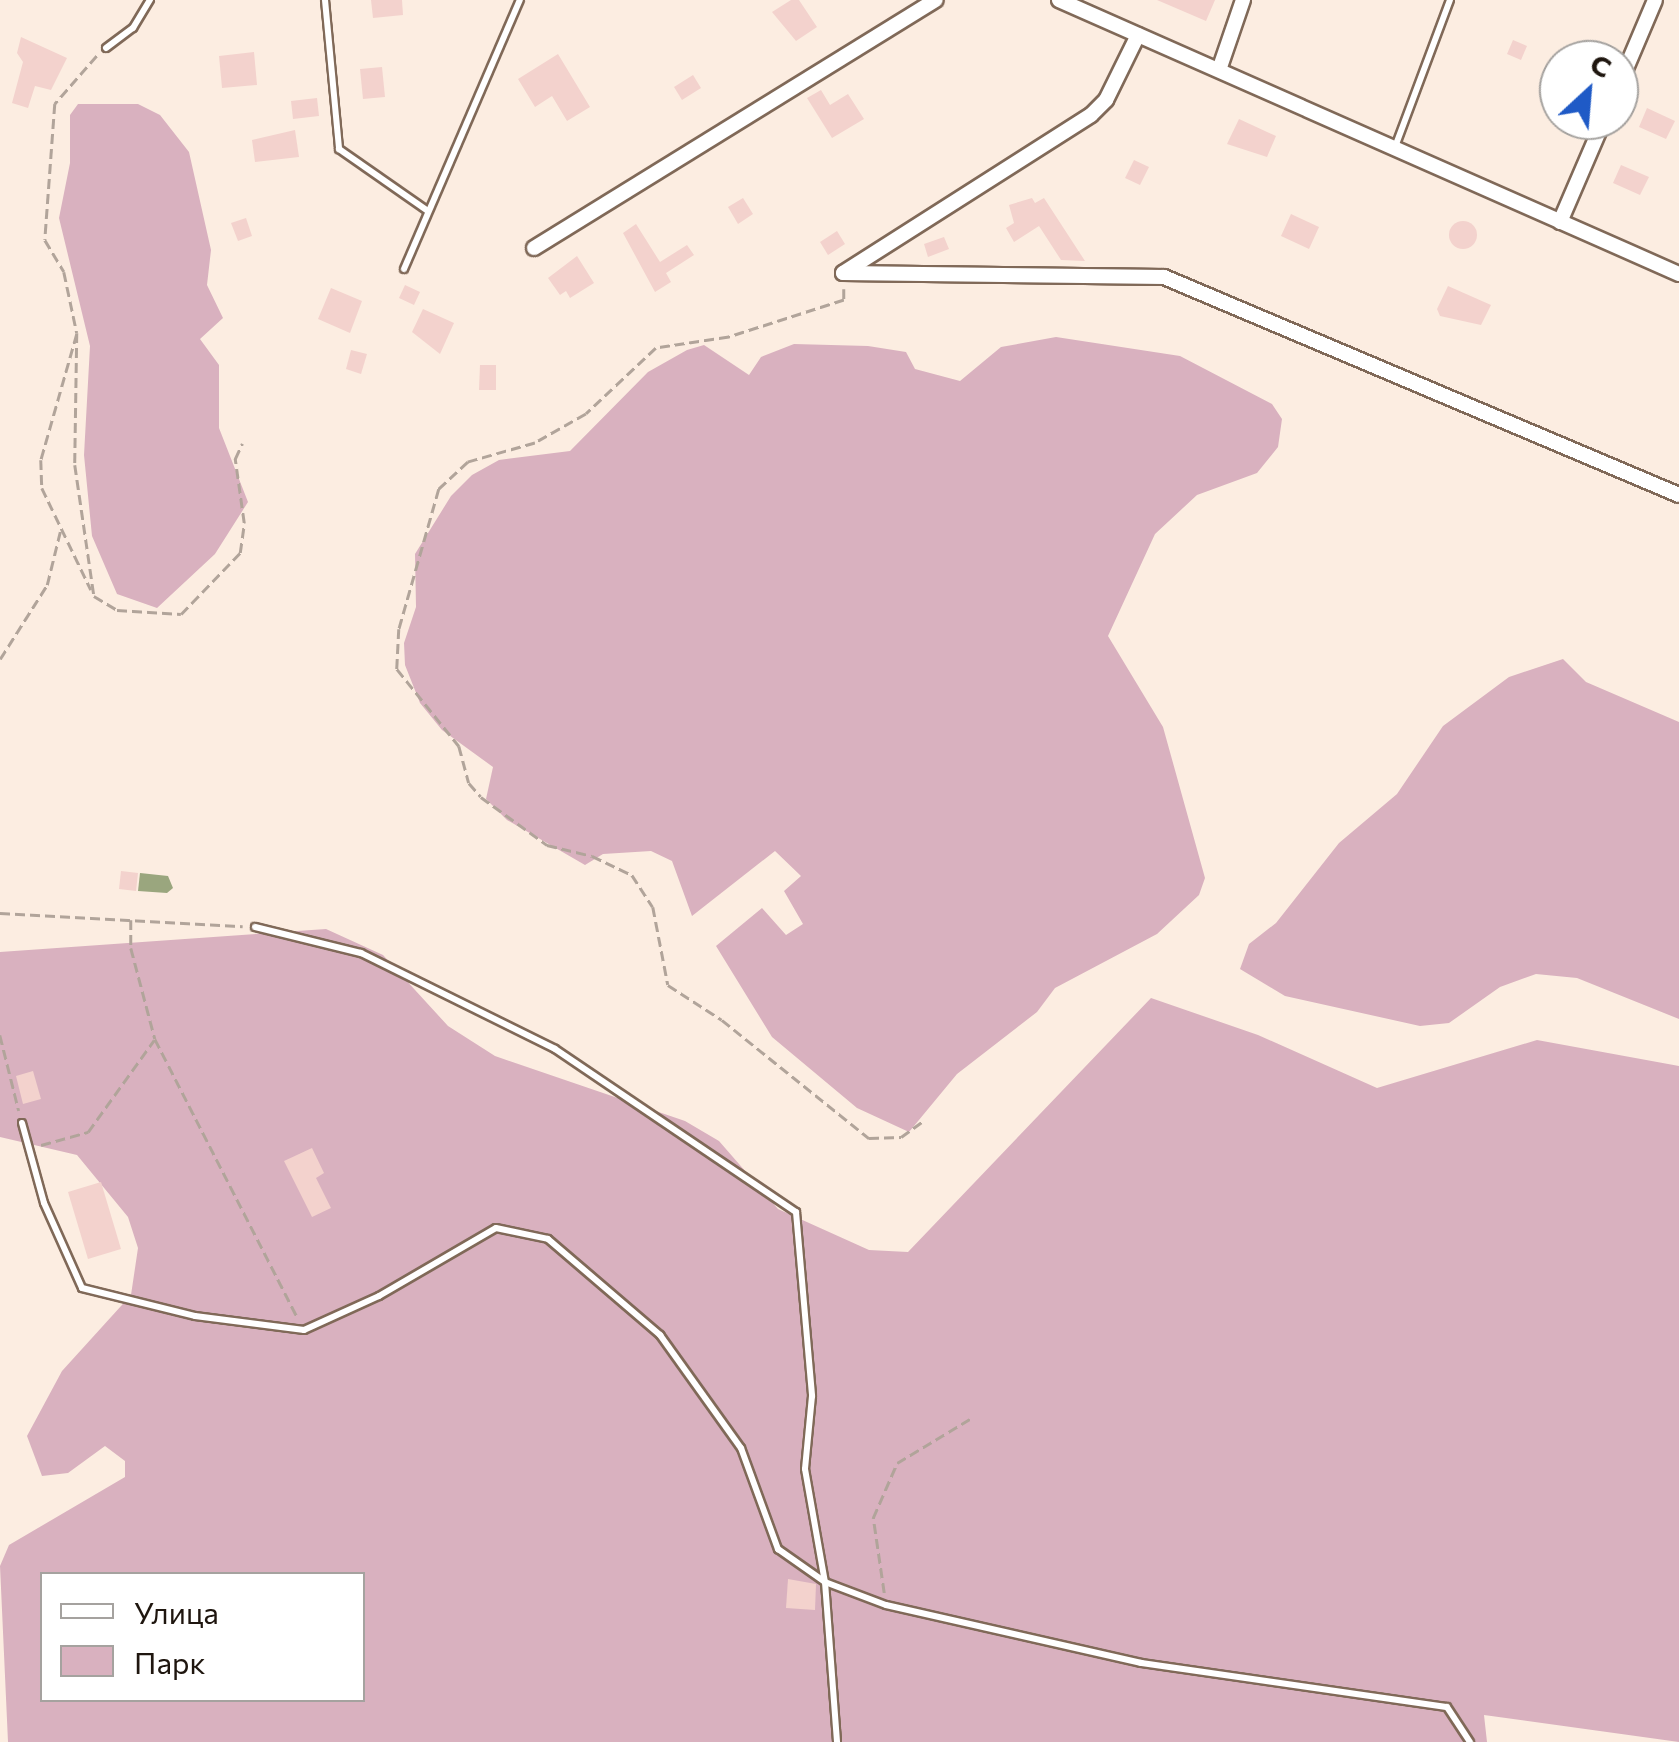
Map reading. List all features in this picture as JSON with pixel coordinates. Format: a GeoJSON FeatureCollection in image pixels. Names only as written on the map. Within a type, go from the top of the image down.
{"type":"FeatureCollection","features":[{"type":"Feature","properties":{"kind":"street"},"geometry":{"type":"LineString","coordinates":[[534,248],[936,0]]}},
{"type":"Feature","properties":{"kind":"street"},"geometry":{"type":"LineString","coordinates":[[1060,0],[1679,274]]}},
{"type":"Feature","properties":{"kind":"street"},"geometry":{"type":"LineString","coordinates":[[1219,70],[1243,0]]}},
{"type":"Feature","properties":{"kind":"street"},"geometry":{"type":"LineString","coordinates":[[1638,40],[1655,0]]}},
{"type":"Feature","properties":{"kind":"street"},"geometry":{"type":"LineString","coordinates":[[843,273],[1091,115],[1106,100],[1138,35]]}},
{"type":"Feature","properties":{"kind":"street"},"geometry":{"type":"LineString","coordinates":[[1560,222],[1595,140]]}},
{"type":"Feature","properties":{"kind":"street"},"geometry":{"type":"LineString","coordinates":[[843,273],[1164,278],[1384,364],[1679,494]]}},
{"type":"Feature","properties":{"kind":"lane"},"geometry":{"type":"LineString","coordinates":[[106,48],[133,28],[150,0]]}},
{"type":"Feature","properties":{"kind":"lane"},"geometry":{"type":"LineString","coordinates":[[325,0],[339,149],[428,211]]}},
{"type":"Feature","properties":{"kind":"lane"},"geometry":{"type":"LineString","coordinates":[[404,269],[520,0]]}},
{"type":"Feature","properties":{"kind":"lane"},"geometry":{"type":"LineString","coordinates":[[1394,148],[1450,0]]}},
{"type":"Feature","properties":{"kind":"lane"},"geometry":{"type":"LineString","coordinates":[[255,927],[361,953],[555,1048],[796,1212],[812,1396],[805,1469],[825,1582],[837,1742]]}},
{"type":"Feature","properties":{"kind":"lane"},"geometry":{"type":"LineString","coordinates":[[22,1123],[82,1288],[195,1316],[304,1330],[379,1296],[496,1228],[548,1239],[660,1336],[741,1448],[778,1549],[825,1582],[886,1604],[1141,1662],[1447,1707],[1470,1742]]}},
{"type":"Feature","properties":{"kind":"path"},"geometry":{"type":"LineString","coordinates":[[94,596],[74,465],[77,333],[64,272],[45,240],[55,104],[106,48]]}},
{"type":"Feature","properties":{"kind":"path"},"geometry":{"type":"LineString","coordinates":[[843,273],[844,300],[729,337],[656,348],[586,414],[535,443],[468,462],[439,489],[399,629],[397,669],[459,746],[469,783],[481,797],[547,846],[592,856],[632,875],[653,907],[668,985],[722,1020],[869,1138],[901,1137],[922,1122]]}},
{"type":"Feature","properties":{"kind":"path"},"geometry":{"type":"LineString","coordinates":[[77,333],[41,460],[42,488],[94,596],[116,610],[181,614],[240,553],[244,524],[235,459],[242,444]]}},
{"type":"Feature","properties":{"kind":"path"},"geometry":{"type":"LineString","coordinates":[[0,659],[48,585],[61,526]]}},
{"type":"Feature","properties":{"kind":"path"},"geometry":{"type":"LineString","coordinates":[[0,912],[255,927]]}},
{"type":"Feature","properties":{"kind":"path"},"geometry":{"type":"LineString","coordinates":[[131,920],[131,948],[155,1039],[304,1330]]}},
{"type":"Feature","properties":{"kind":"path"},"geometry":{"type":"LineString","coordinates":[[0,1035],[22,1123]]}},
{"type":"Feature","properties":{"kind":"path"},"geometry":{"type":"LineString","coordinates":[[29,1148],[88,1132],[155,1039]]}},
{"type":"Feature","properties":{"kind":"path"},"geometry":{"type":"LineString","coordinates":[[886,1604],[873,1518],[897,1464],[970,1420]]}},
{"type":"Feature","properties":{"kind":"green space"},"geometry":{"type":"Polygon","coordinates":[[[78,104],[138,104],[160,115],[189,152],[211,250],[207,285],[223,318],[200,339],[219,365],[219,428],[248,502],[215,554],[157,608],[117,594],[92,536],[84,455],[90,346],[59,218],[70,163],[70,115],[78,104]]]}},
{"type":"Feature","properties":{"kind":"green space"},"geometry":{"type":"Polygon","coordinates":[[[1056,337],[1180,356],[1272,404],[1282,419],[1278,447],[1257,473],[1197,495],[1155,534],[1108,636],[1163,727],[1205,878],[1199,895],[1157,934],[1055,988],[1037,1012],[957,1074],[909,1132],[857,1108],[772,1037],[716,946],[762,908],[786,935],[803,924],[784,891],[801,876],[775,851],[692,916],[672,861],[651,851],[603,854],[585,865],[507,820],[486,799],[493,767],[442,730],[420,703],[405,665],[404,643],[416,607],[415,554],[451,496],[472,475],[499,460],[570,451],[648,372],[687,350],[704,345],[749,375],[761,357],[794,344],[868,346],[906,352],[915,369],[960,381],[1001,347],[1056,337]]]}},
{"type":"Feature","properties":{"kind":"green space"},"geometry":{"type":"Polygon","coordinates":[[[1563,659],[1586,682],[1679,722],[1679,1019],[1577,978],[1536,974],[1500,987],[1449,1023],[1420,1026],[1285,996],[1240,969],[1249,944],[1276,923],[1339,843],[1397,794],[1443,726],[1509,677],[1563,659]]]}},
{"type":"Feature","properties":{"kind":"green space"},"geometry":{"type":"Polygon","coordinates":[[[326,929],[383,955],[448,1026],[495,1056],[685,1121],[719,1141],[778,1209],[869,1250],[908,1252],[1151,998],[1258,1035],[1377,1088],[1537,1040],[1679,1066],[1679,1742],[1484,1715],[1487,1742],[8,1742],[0,1566],[9,1545],[125,1477],[125,1461],[105,1446],[68,1473],[42,1476],[27,1436],[62,1371],[131,1295],[138,1248],[128,1217],[77,1155],[0,1137],[0,952],[326,929]]]}},
{"type":"Feature","properties":{"kind":"shaded area"},"geometry":{"type":"Polygon","coordinates":[[[140,873],[168,876],[173,888],[167,893],[138,891],[140,873]]]}},
{"type":"Feature","properties":{"kind":"building"},"geometry":{"type":"Polygon","coordinates":[[[371,0],[402,0],[403,15],[373,18],[371,0]]]}},
{"type":"Feature","properties":{"kind":"building"},"geometry":{"type":"Polygon","coordinates":[[[791,0],[799,0],[817,27],[796,41],[772,12],[791,0]]]}},
{"type":"Feature","properties":{"kind":"building"},"geometry":{"type":"Polygon","coordinates":[[[1157,0],[1215,0],[1206,21],[1157,0]]]}},
{"type":"Feature","properties":{"kind":"building"},"geometry":{"type":"Polygon","coordinates":[[[21,37],[67,58],[51,90],[35,86],[28,108],[12,103],[23,62],[17,53],[21,37]]]}},
{"type":"Feature","properties":{"kind":"building"},"geometry":{"type":"Polygon","coordinates":[[[1513,40],[1527,46],[1521,60],[1507,54],[1513,40]]]}},
{"type":"Feature","properties":{"kind":"building"},"geometry":{"type":"Polygon","coordinates":[[[254,52],[257,85],[222,88],[219,56],[254,52]]]}},
{"type":"Feature","properties":{"kind":"building"},"geometry":{"type":"Polygon","coordinates":[[[558,54],[590,107],[567,121],[552,96],[535,107],[518,79],[558,54]]]}},
{"type":"Feature","properties":{"kind":"building"},"geometry":{"type":"Polygon","coordinates":[[[382,67],[385,97],[363,99],[360,69],[382,67]]]}},
{"type":"Feature","properties":{"kind":"building"},"geometry":{"type":"Polygon","coordinates":[[[693,75],[701,88],[682,100],[674,87],[693,75]]]}},
{"type":"Feature","properties":{"kind":"building"},"geometry":{"type":"Polygon","coordinates":[[[821,90],[830,105],[848,94],[864,119],[832,138],[807,98],[821,90]]]}},
{"type":"Feature","properties":{"kind":"building"},"geometry":{"type":"Polygon","coordinates":[[[317,98],[319,116],[293,119],[291,101],[317,98]]]}},
{"type":"Feature","properties":{"kind":"building"},"geometry":{"type":"Polygon","coordinates":[[[1647,108],[1675,121],[1666,139],[1639,127],[1647,108]]]}},
{"type":"Feature","properties":{"kind":"building"},"geometry":{"type":"Polygon","coordinates":[[[1239,119],[1276,136],[1267,157],[1227,144],[1239,119]]]}},
{"type":"Feature","properties":{"kind":"building"},"geometry":{"type":"Polygon","coordinates":[[[295,130],[299,157],[255,162],[252,140],[295,130]]]}},
{"type":"Feature","properties":{"kind":"building"},"geometry":{"type":"Polygon","coordinates":[[[1134,160],[1149,167],[1140,185],[1125,178],[1134,160]]]}},
{"type":"Feature","properties":{"kind":"building"},"geometry":{"type":"Polygon","coordinates":[[[1621,165],[1649,177],[1640,195],[1613,183],[1621,165]]]}},
{"type":"Feature","properties":{"kind":"building"},"geometry":{"type":"Polygon","coordinates":[[[743,198],[753,214],[738,224],[728,207],[743,198]]]}},
{"type":"Feature","properties":{"kind":"building"},"geometry":{"type":"Polygon","coordinates":[[[1032,198],[1035,203],[1044,198],[1085,261],[1061,260],[1039,226],[1014,242],[1006,228],[1014,223],[1009,205],[1032,198]]]}},
{"type":"Feature","properties":{"kind":"building"},"geometry":{"type":"Polygon","coordinates":[[[1291,214],[1319,227],[1309,249],[1281,236],[1291,214]]]}},
{"type":"Feature","properties":{"kind":"building"},"geometry":{"type":"Polygon","coordinates":[[[246,218],[252,236],[238,241],[231,223],[246,218]]]}},
{"type":"Feature","properties":{"kind":"building"},"geometry":{"type":"Polygon","coordinates":[[[1463,221],[1473,225],[1477,235],[1473,245],[1463,249],[1453,245],[1449,235],[1453,225],[1463,221]]]}},
{"type":"Feature","properties":{"kind":"building"},"geometry":{"type":"Polygon","coordinates":[[[636,224],[660,262],[687,245],[694,255],[666,273],[671,282],[655,292],[623,233],[636,224]]]}},
{"type":"Feature","properties":{"kind":"building"},"geometry":{"type":"Polygon","coordinates":[[[837,231],[845,244],[828,255],[820,242],[837,231]]]}},
{"type":"Feature","properties":{"kind":"building"},"geometry":{"type":"Polygon","coordinates":[[[944,237],[949,249],[928,257],[924,244],[944,237]]]}},
{"type":"Feature","properties":{"kind":"building"},"geometry":{"type":"Polygon","coordinates":[[[577,256],[594,283],[570,298],[566,291],[560,295],[548,278],[577,256]]]}},
{"type":"Feature","properties":{"kind":"building"},"geometry":{"type":"Polygon","coordinates":[[[405,285],[420,292],[414,305],[399,298],[405,285]]]}},
{"type":"Feature","properties":{"kind":"building"},"geometry":{"type":"Polygon","coordinates":[[[1448,286],[1491,305],[1481,325],[1440,316],[1437,309],[1448,286]]]}},
{"type":"Feature","properties":{"kind":"building"},"geometry":{"type":"Polygon","coordinates":[[[331,288],[362,301],[350,333],[318,319],[331,288]]]}},
{"type":"Feature","properties":{"kind":"building"},"geometry":{"type":"Polygon","coordinates":[[[423,309],[454,323],[440,354],[412,332],[423,309]]]}},
{"type":"Feature","properties":{"kind":"building"},"geometry":{"type":"Polygon","coordinates":[[[351,350],[367,354],[361,374],[346,369],[351,350]]]}},
{"type":"Feature","properties":{"kind":"building"},"geometry":{"type":"Polygon","coordinates":[[[480,365],[496,365],[496,390],[479,390],[480,365]]]}},
{"type":"Feature","properties":{"kind":"building"},"geometry":{"type":"Polygon","coordinates":[[[121,871],[138,873],[136,891],[119,889],[121,871]]]}},
{"type":"Feature","properties":{"kind":"building"},"geometry":{"type":"Polygon","coordinates":[[[33,1071],[41,1099],[23,1104],[16,1076],[33,1071]]]}},
{"type":"Feature","properties":{"kind":"building"},"geometry":{"type":"Polygon","coordinates":[[[312,1148],[324,1173],[316,1178],[331,1208],[312,1217],[284,1161],[312,1148]]]}},
{"type":"Feature","properties":{"kind":"building"},"geometry":{"type":"Polygon","coordinates":[[[101,1182],[121,1249],[88,1259],[68,1192],[101,1182]]]}},
{"type":"Feature","properties":{"kind":"building"},"geometry":{"type":"Polygon","coordinates":[[[788,1579],[816,1584],[815,1610],[786,1608],[788,1579]]]}}]}
